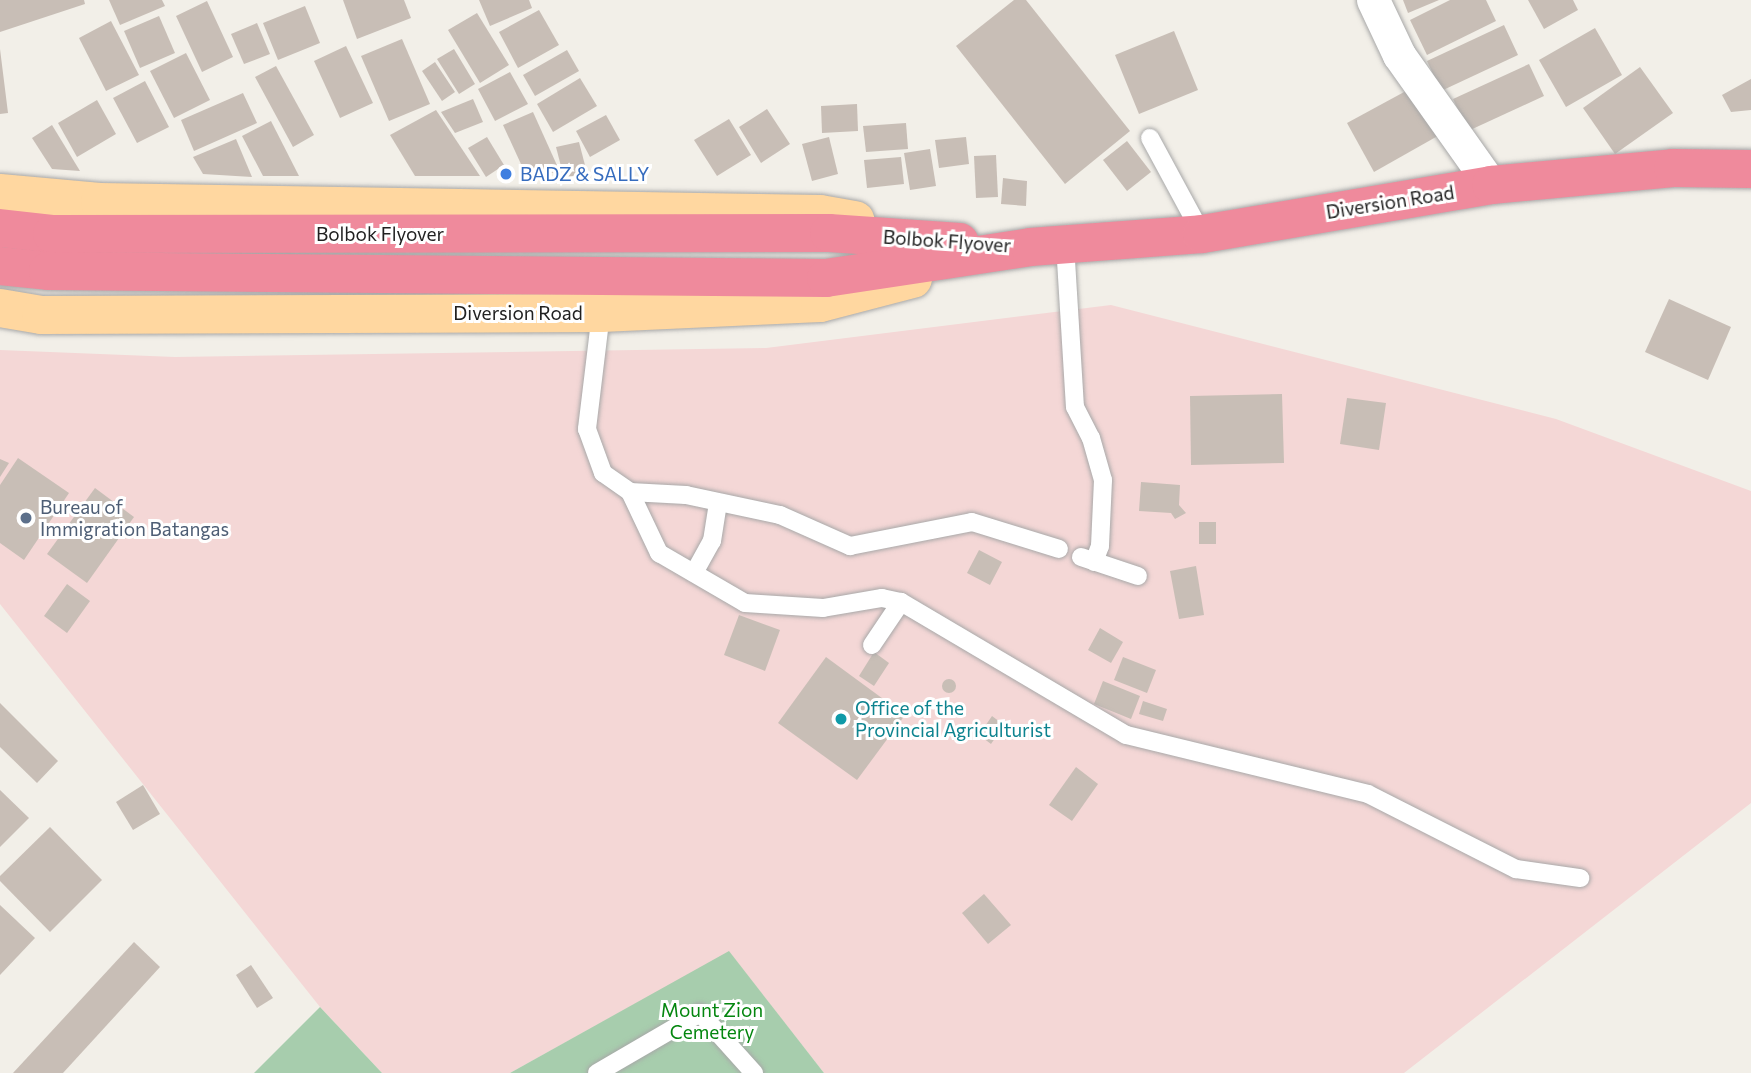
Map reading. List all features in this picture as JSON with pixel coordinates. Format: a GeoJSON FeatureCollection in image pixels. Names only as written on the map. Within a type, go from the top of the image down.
{"type":"FeatureCollection","features":[{"type":"Feature","properties":{"kind":"highway","name":"Diversion Road"},"geometry":{"type":"LineString","coordinates":[[1048,246],[1202,234],[1491,185],[1673,168],[1751,169]]}},
{"type":"Feature","properties":{"kind":"highway","name":"Bolbok Flyover"},"geometry":{"type":"LineString","coordinates":[[0,228],[52,234],[627,236],[829,233],[1048,246]]}},
{"type":"Feature","properties":{"kind":"highway","name":"Bolbok Flyover"},"geometry":{"type":"LineString","coordinates":[[0,266],[48,271],[826,278],[1048,246]]}},
{"type":"Feature","properties":{"kind":"main road","name":"Diversion Road"},"geometry":{"type":"LineString","coordinates":[[0,193],[100,202],[821,214],[1048,246]]}},
{"type":"Feature","properties":{"kind":"main road","name":"Diversion Road"},"geometry":{"type":"LineString","coordinates":[[0,308],[41,315],[601,313],[820,303],[1048,246]]}},
{"type":"Feature","properties":{"kind":"street"},"geometry":{"type":"LineString","coordinates":[[1373,0],[1399,55],[1491,185]]}},
{"type":"Feature","properties":{"kind":"lane"},"geometry":{"type":"LineString","coordinates":[[1150,138],[1202,234]]}},
{"type":"Feature","properties":{"kind":"lane"},"geometry":{"type":"LineString","coordinates":[[1048,246],[1075,407],[1091,438],[1103,480],[1100,546],[1087,559],[1138,576]]}},
{"type":"Feature","properties":{"kind":"lane"},"geometry":{"type":"LineString","coordinates":[[601,313],[587,429],[603,473],[630,492],[659,553],[745,603],[765,607],[823,608],[882,598],[901,602],[1126,735],[1368,794],[1516,869],[1580,878]]}},
{"type":"Feature","properties":{"kind":"lane"},"geometry":{"type":"LineString","coordinates":[[630,492],[686,495],[719,505],[780,515],[850,546],[863,547],[972,522],[1059,549]]}},
{"type":"Feature","properties":{"kind":"lane"},"geometry":{"type":"LineString","coordinates":[[694,573],[712,541],[719,505]]}},
{"type":"Feature","properties":{"kind":"lane"},"geometry":{"type":"LineString","coordinates":[[872,645],[901,602]]}},
{"type":"Feature","properties":{"kind":"lane"},"geometry":{"type":"LineString","coordinates":[[597,1073],[700,1013],[752,1072]]}},
{"type":"Feature","properties":{"kind":"shaded area"},"geometry":{"type":"Polygon","coordinates":[[[1111,305],[1556,419],[1751,491],[1751,803],[1404,1073],[824,1073],[729,952],[510,1073],[382,1073],[320,1007],[0,604],[0,350],[175,357],[766,348],[1111,305]]]}},
{"type":"Feature","properties":{"kind":"green space","name":"Mount Zion Cemetery"},"geometry":{"type":"Polygon","coordinates":[[[729,951],[824,1073],[510,1073],[729,951]]]}},
{"type":"Feature","properties":{"kind":"green space"},"geometry":{"type":"Polygon","coordinates":[[[320,1007],[382,1073],[254,1073],[320,1007]]]}},
{"type":"Feature","properties":{"kind":"building"},"geometry":{"type":"Polygon","coordinates":[[[0,0],[84,0],[85,4],[0,32],[0,0]]]}},
{"type":"Feature","properties":{"kind":"building"},"geometry":{"type":"Polygon","coordinates":[[[109,0],[162,0],[165,6],[120,25],[109,0]]]}},
{"type":"Feature","properties":{"kind":"building"},"geometry":{"type":"Polygon","coordinates":[[[343,0],[404,0],[411,18],[357,39],[343,0]]]}},
{"type":"Feature","properties":{"kind":"building"},"geometry":{"type":"Polygon","coordinates":[[[479,0],[529,0],[532,8],[490,26],[479,0]]]}},
{"type":"Feature","properties":{"kind":"building"},"geometry":{"type":"Polygon","coordinates":[[[1014,0],[1026,0],[1130,131],[1065,184],[956,46],[1014,0]]]}},
{"type":"Feature","properties":{"kind":"building"},"geometry":{"type":"Polygon","coordinates":[[[1403,0],[1439,0],[1408,13],[1403,0]]]}},
{"type":"Feature","properties":{"kind":"building"},"geometry":{"type":"Polygon","coordinates":[[[1450,0],[1486,0],[1496,21],[1427,55],[1410,20],[1450,0]]]}},
{"type":"Feature","properties":{"kind":"building"},"geometry":{"type":"Polygon","coordinates":[[[1528,0],[1573,0],[1578,10],[1544,29],[1528,0]]]}},
{"type":"Feature","properties":{"kind":"building"},"geometry":{"type":"Polygon","coordinates":[[[207,1],[233,57],[202,72],[176,16],[207,1]]]}},
{"type":"Feature","properties":{"kind":"building"},"geometry":{"type":"Polygon","coordinates":[[[305,6],[320,43],[278,60],[263,23],[305,6]]]}},
{"type":"Feature","properties":{"kind":"building"},"geometry":{"type":"Polygon","coordinates":[[[539,10],[559,45],[518,68],[499,32],[539,10]]]}},
{"type":"Feature","properties":{"kind":"building"},"geometry":{"type":"Polygon","coordinates":[[[477,13],[509,65],[480,83],[448,30],[477,13]]]}},
{"type":"Feature","properties":{"kind":"building"},"geometry":{"type":"Polygon","coordinates":[[[159,16],[175,53],[140,68],[124,31],[159,16]]]}},
{"type":"Feature","properties":{"kind":"building"},"geometry":{"type":"Polygon","coordinates":[[[111,21],[139,75],[106,91],[79,38],[111,21]]]}},
{"type":"Feature","properties":{"kind":"building"},"geometry":{"type":"Polygon","coordinates":[[[257,23],[270,54],[244,64],[231,34],[257,23]]]}},
{"type":"Feature","properties":{"kind":"building"},"geometry":{"type":"Polygon","coordinates":[[[1504,25],[1518,55],[1441,91],[1427,61],[1504,25]]]}},
{"type":"Feature","properties":{"kind":"building"},"geometry":{"type":"Polygon","coordinates":[[[1595,28],[1622,75],[1566,107],[1539,60],[1595,28]]]}},
{"type":"Feature","properties":{"kind":"building"},"geometry":{"type":"Polygon","coordinates":[[[1174,31],[1198,90],[1139,114],[1115,55],[1174,31]]]}},
{"type":"Feature","properties":{"kind":"building"},"geometry":{"type":"Polygon","coordinates":[[[402,39],[430,104],[389,121],[361,56],[402,39]]]}},
{"type":"Feature","properties":{"kind":"building"},"geometry":{"type":"Polygon","coordinates":[[[346,46],[373,103],[340,118],[314,61],[346,46]]]}},
{"type":"Feature","properties":{"kind":"building"},"geometry":{"type":"Polygon","coordinates":[[[0,49],[8,113],[0,114],[0,49]]]}},
{"type":"Feature","properties":{"kind":"building"},"geometry":{"type":"Polygon","coordinates":[[[454,49],[475,84],[459,94],[437,59],[454,49]]]}},
{"type":"Feature","properties":{"kind":"building"},"geometry":{"type":"Polygon","coordinates":[[[567,50],[579,71],[535,96],[523,75],[567,50]]]}},
{"type":"Feature","properties":{"kind":"building"},"geometry":{"type":"Polygon","coordinates":[[[186,53],[210,100],[174,118],[150,71],[186,53]]]}},
{"type":"Feature","properties":{"kind":"building"},"geometry":{"type":"Polygon","coordinates":[[[435,62],[455,92],[442,101],[422,71],[435,62]]]}},
{"type":"Feature","properties":{"kind":"building"},"geometry":{"type":"Polygon","coordinates":[[[1529,64],[1544,96],[1468,131],[1453,99],[1529,64]]]}},
{"type":"Feature","properties":{"kind":"building"},"geometry":{"type":"Polygon","coordinates":[[[276,66],[314,135],[293,147],[255,77],[276,66]]]}},
{"type":"Feature","properties":{"kind":"building"},"geometry":{"type":"Polygon","coordinates":[[[1640,67],[1673,113],[1615,154],[1583,108],[1640,67]]]}},
{"type":"Feature","properties":{"kind":"building"},"geometry":{"type":"Polygon","coordinates":[[[510,72],[528,104],[495,121],[478,89],[510,72]]]}},
{"type":"Feature","properties":{"kind":"building"},"geometry":{"type":"Polygon","coordinates":[[[580,78],[597,106],[553,132],[537,104],[580,78]]]}},
{"type":"Feature","properties":{"kind":"building"},"geometry":{"type":"Polygon","coordinates":[[[1751,79],[1751,110],[1731,112],[1722,95],[1751,79]]]}},
{"type":"Feature","properties":{"kind":"building"},"geometry":{"type":"Polygon","coordinates":[[[145,81],[169,127],[137,143],[113,98],[145,81]]]}},
{"type":"Feature","properties":{"kind":"building"},"geometry":{"type":"Polygon","coordinates":[[[1417,85],[1443,133],[1374,172],[1347,123],[1417,85]]]}},
{"type":"Feature","properties":{"kind":"building"},"geometry":{"type":"Polygon","coordinates":[[[243,93],[257,123],[194,151],[181,120],[243,93]]]}},
{"type":"Feature","properties":{"kind":"building"},"geometry":{"type":"Polygon","coordinates":[[[473,99],[483,122],[455,133],[441,112],[473,99]]]}},
{"type":"Feature","properties":{"kind":"building"},"geometry":{"type":"Polygon","coordinates":[[[97,100],[116,134],[77,157],[58,123],[97,100]]]}},
{"type":"Feature","properties":{"kind":"building"},"geometry":{"type":"Polygon","coordinates":[[[857,104],[858,131],[822,133],[821,106],[857,104]]]}},
{"type":"Feature","properties":{"kind":"building"},"geometry":{"type":"Polygon","coordinates":[[[767,109],[790,144],[761,163],[739,127],[767,109]]]}},
{"type":"Feature","properties":{"kind":"building"},"geometry":{"type":"Polygon","coordinates":[[[436,110],[480,176],[415,176],[390,135],[436,110]]]}},
{"type":"Feature","properties":{"kind":"building"},"geometry":{"type":"Polygon","coordinates":[[[533,112],[560,172],[526,175],[503,125],[533,112]]]}},
{"type":"Feature","properties":{"kind":"building"},"geometry":{"type":"Polygon","coordinates":[[[606,115],[620,140],[590,157],[576,131],[606,115]]]}},
{"type":"Feature","properties":{"kind":"building"},"geometry":{"type":"Polygon","coordinates":[[[729,119],[751,155],[717,176],[694,140],[729,119]]]}},
{"type":"Feature","properties":{"kind":"building"},"geometry":{"type":"Polygon","coordinates":[[[271,121],[299,176],[263,176],[242,136],[271,121]]]}},
{"type":"Feature","properties":{"kind":"building"},"geometry":{"type":"Polygon","coordinates":[[[906,123],[908,149],[866,152],[863,126],[906,123]]]}},
{"type":"Feature","properties":{"kind":"building"},"geometry":{"type":"Polygon","coordinates":[[[52,125],[80,171],[52,169],[32,138],[52,125]]]}},
{"type":"Feature","properties":{"kind":"building"},"geometry":{"type":"Polygon","coordinates":[[[487,137],[504,165],[486,177],[468,148],[487,137]]]}},
{"type":"Feature","properties":{"kind":"building"},"geometry":{"type":"Polygon","coordinates":[[[829,137],[838,174],[812,181],[802,144],[829,137]]]}},
{"type":"Feature","properties":{"kind":"building"},"geometry":{"type":"Polygon","coordinates":[[[966,137],[969,164],[939,168],[935,140],[966,137]]]}},
{"type":"Feature","properties":{"kind":"building"},"geometry":{"type":"Polygon","coordinates":[[[236,139],[252,177],[203,174],[193,157],[236,139]]]}},
{"type":"Feature","properties":{"kind":"building"},"geometry":{"type":"Polygon","coordinates":[[[1127,141],[1151,172],[1127,191],[1103,160],[1127,141]]]}},
{"type":"Feature","properties":{"kind":"building"},"geometry":{"type":"Polygon","coordinates":[[[579,142],[587,173],[564,178],[556,147],[579,142]]]}},
{"type":"Feature","properties":{"kind":"building"},"geometry":{"type":"Polygon","coordinates":[[[930,149],[936,186],[910,190],[904,153],[930,149]]]}},
{"type":"Feature","properties":{"kind":"building"},"geometry":{"type":"Polygon","coordinates":[[[996,155],[998,197],[976,198],[974,156],[996,155]]]}},
{"type":"Feature","properties":{"kind":"building"},"geometry":{"type":"Polygon","coordinates":[[[901,157],[904,184],[867,188],[864,160],[901,157]]]}},
{"type":"Feature","properties":{"kind":"building"},"geometry":{"type":"Polygon","coordinates":[[[1003,178],[1027,181],[1026,206],[1001,204],[1003,178]]]}},
{"type":"Feature","properties":{"kind":"building"},"geometry":{"type":"Polygon","coordinates":[[[1669,299],[1731,327],[1708,380],[1645,352],[1669,299]]]}},
{"type":"Feature","properties":{"kind":"building"},"geometry":{"type":"Polygon","coordinates":[[[1282,394],[1284,463],[1191,465],[1190,396],[1282,394]]]}},
{"type":"Feature","properties":{"kind":"building"},"geometry":{"type":"Polygon","coordinates":[[[1347,398],[1386,403],[1379,450],[1340,444],[1347,398]]]}},
{"type":"Feature","properties":{"kind":"building","name":"Bureau of Immigration Batangas"},"geometry":{"type":"Polygon","coordinates":[[[18,458],[69,493],[24,560],[0,543],[0,485],[18,458]]]}},
{"type":"Feature","properties":{"kind":"building"},"geometry":{"type":"Polygon","coordinates":[[[0,459],[9,463],[0,477],[0,459]]]}},
{"type":"Feature","properties":{"kind":"building"},"geometry":{"type":"Polygon","coordinates":[[[1141,482],[1180,485],[1179,505],[1186,513],[1175,519],[1171,513],[1139,511],[1141,482]]]}},
{"type":"Feature","properties":{"kind":"building"},"geometry":{"type":"Polygon","coordinates":[[[95,488],[134,517],[87,583],[47,554],[95,488]]]}},
{"type":"Feature","properties":{"kind":"building"},"geometry":{"type":"Polygon","coordinates":[[[1199,522],[1216,522],[1216,544],[1199,544],[1199,522]]]}},
{"type":"Feature","properties":{"kind":"building"},"geometry":{"type":"Polygon","coordinates":[[[979,550],[1002,562],[990,585],[967,573],[979,550]]]}},
{"type":"Feature","properties":{"kind":"building"},"geometry":{"type":"Polygon","coordinates":[[[1196,566],[1204,615],[1179,619],[1170,571],[1196,566]]]}},
{"type":"Feature","properties":{"kind":"building"},"geometry":{"type":"Polygon","coordinates":[[[67,584],[90,601],[67,633],[44,616],[67,584]]]}},
{"type":"Feature","properties":{"kind":"building"},"geometry":{"type":"Polygon","coordinates":[[[739,615],[780,630],[765,671],[724,655],[739,615]]]}},
{"type":"Feature","properties":{"kind":"building"},"geometry":{"type":"Polygon","coordinates":[[[1100,628],[1123,642],[1111,663],[1088,650],[1100,628]]]}},
{"type":"Feature","properties":{"kind":"building"},"geometry":{"type":"Polygon","coordinates":[[[874,652],[889,663],[874,686],[859,676],[874,652]]]}},
{"type":"Feature","properties":{"kind":"building","name":"Office of the Provincial Agriculturist"},"geometry":{"type":"Polygon","coordinates":[[[826,657],[905,715],[857,780],[778,723],[826,657]]]}},
{"type":"Feature","properties":{"kind":"building"},"geometry":{"type":"Polygon","coordinates":[[[1123,657],[1156,670],[1147,693],[1114,680],[1123,657]]]}},
{"type":"Feature","properties":{"kind":"building"},"geometry":{"type":"Polygon","coordinates":[[[946,679],[952,679],[956,686],[952,693],[946,693],[942,689],[942,683],[946,679]]]}},
{"type":"Feature","properties":{"kind":"building"},"geometry":{"type":"Polygon","coordinates":[[[1103,681],[1140,696],[1131,719],[1094,704],[1103,681]]]}},
{"type":"Feature","properties":{"kind":"building"},"geometry":{"type":"Polygon","coordinates":[[[1143,701],[1167,709],[1163,721],[1139,714],[1143,701]]]}},
{"type":"Feature","properties":{"kind":"building"},"geometry":{"type":"Polygon","coordinates":[[[0,703],[58,761],[37,783],[0,747],[0,703]]]}},
{"type":"Feature","properties":{"kind":"building"},"geometry":{"type":"Polygon","coordinates":[[[992,716],[1004,725],[991,744],[979,735],[992,716]]]}},
{"type":"Feature","properties":{"kind":"building"},"geometry":{"type":"Polygon","coordinates":[[[1076,767],[1098,784],[1072,821],[1049,805],[1076,767]]]}},
{"type":"Feature","properties":{"kind":"building"},"geometry":{"type":"Polygon","coordinates":[[[143,785],[160,814],[133,830],[116,802],[143,785]]]}},
{"type":"Feature","properties":{"kind":"building"},"geometry":{"type":"Polygon","coordinates":[[[0,790],[29,818],[0,847],[0,790]]]}},
{"type":"Feature","properties":{"kind":"building"},"geometry":{"type":"Polygon","coordinates":[[[50,827],[102,880],[50,932],[0,881],[0,876],[50,827]]]}},
{"type":"Feature","properties":{"kind":"building"},"geometry":{"type":"Polygon","coordinates":[[[984,894],[1011,925],[988,944],[962,913],[984,894]]]}},
{"type":"Feature","properties":{"kind":"building"},"geometry":{"type":"Polygon","coordinates":[[[0,905],[35,938],[0,975],[0,905]]]}},
{"type":"Feature","properties":{"kind":"building"},"geometry":{"type":"Polygon","coordinates":[[[134,942],[160,967],[63,1073],[13,1073],[134,942]]]}},
{"type":"Feature","properties":{"kind":"building"},"geometry":{"type":"Polygon","coordinates":[[[251,965],[273,998],[257,1008],[236,975],[251,965]]]}},
{"type":"Feature","properties":{"kind":"place","name":"BADZ & SALLY"},"geometry":{"type":"Point","coordinates":[506,174]}},
{"type":"Feature","properties":{"kind":"place","name":"Bureau of Immigration Batangas"},"geometry":{"type":"Point","coordinates":[26,518]}},
{"type":"Feature","properties":{"kind":"place","name":"Office of the Provincial Agriculturist"},"geometry":{"type":"Point","coordinates":[841,719]}}]}
